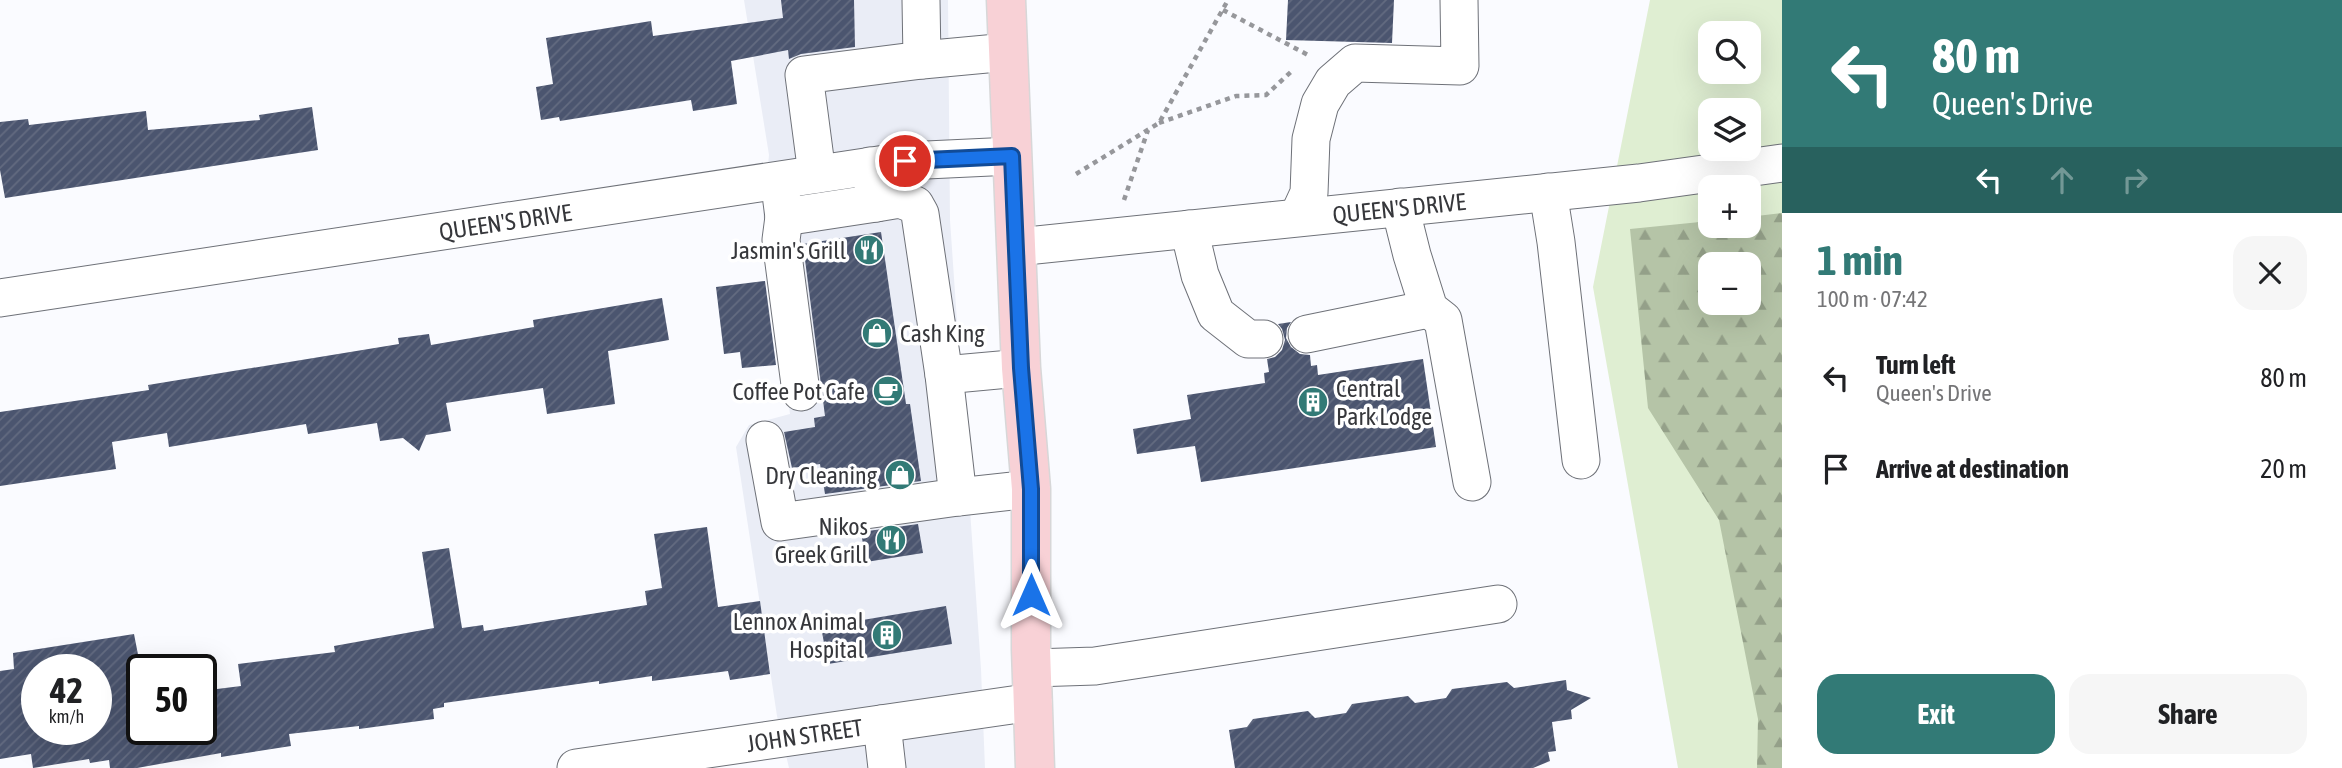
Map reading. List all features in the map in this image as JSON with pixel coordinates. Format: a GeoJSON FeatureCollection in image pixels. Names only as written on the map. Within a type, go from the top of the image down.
{"type":"FeatureCollection","features":[{"type":"Feature","properties":{"kind":"main road"},"geometry":{"type":"LineString","coordinates":[[1006,0],[1021,368],[1031,489],[1035,768]]}},
{"type":"Feature","properties":{"kind":"street"},"geometry":{"type":"LineString","coordinates":[[921,0],[922,60]]}},
{"type":"Feature","properties":{"kind":"street"},"geometry":{"type":"LineString","coordinates":[[1298,217],[1309,193],[1311,139],[1320,104],[1333,82],[1355,63],[1460,66],[1460,0]]}},
{"type":"Feature","properties":{"kind":"street"},"geometry":{"type":"LineString","coordinates":[[817,174],[804,75],[1008,52]]}},
{"type":"Feature","properties":{"kind":"street","name":"QUEEN'S DRIVE"},"geometry":{"type":"LineString","coordinates":[[0,298],[905,161],[1012,156]]}},
{"type":"Feature","properties":{"kind":"street","name":"QUEEN'S DRIVE"},"geometry":{"type":"LineString","coordinates":[[1016,247],[1639,183],[1782,163]]}},
{"type":"Feature","properties":{"kind":"street"},"geometry":{"type":"LineString","coordinates":[[870,166],[876,203]]}},
{"type":"Feature","properties":{"kind":"street"},"geometry":{"type":"LineString","coordinates":[[779,179],[784,217],[781,240],[801,392]]}},
{"type":"Feature","properties":{"kind":"street"},"geometry":{"type":"LineString","coordinates":[[1548,192],[1581,460]]}},
{"type":"Feature","properties":{"kind":"street"},"geometry":{"type":"LineString","coordinates":[[784,217],[900,199],[915,205],[920,214],[944,375],[958,497]]}},
{"type":"Feature","properties":{"kind":"street"},"geometry":{"type":"LineString","coordinates":[[1400,207],[1429,309],[1443,320],[1472,482]]}},
{"type":"Feature","properties":{"kind":"street"},"geometry":{"type":"LineString","coordinates":[[1189,229],[1200,275],[1216,314],[1248,339],[1264,339]]}},
{"type":"Feature","properties":{"kind":"street"},"geometry":{"type":"LineString","coordinates":[[1307,334],[1429,309]]}},
{"type":"Feature","properties":{"kind":"street"},"geometry":{"type":"LineString","coordinates":[[944,375],[1021,368]]}},
{"type":"Feature","properties":{"kind":"street"},"geometry":{"type":"LineString","coordinates":[[765,440],[780,522],[1031,489]]}},
{"type":"Feature","properties":{"kind":"street","name":"JOHN STREET"},"geometry":{"type":"LineString","coordinates":[[576,768],[772,754],[1095,666],[1498,604]]}},
{"type":"Feature","properties":{"kind":"street"},"geometry":{"type":"LineString","coordinates":[[882,724],[887,768]]}},
{"type":"Feature","properties":{"kind":"path"},"geometry":{"type":"LineString","coordinates":[[1159,123],[1228,0]]}},
{"type":"Feature","properties":{"kind":"path"},"geometry":{"type":"LineString","coordinates":[[1076,174],[1159,123],[1236,96],[1266,95],[1310,56],[1223,10]]}},
{"type":"Feature","properties":{"kind":"path"},"geometry":{"type":"LineString","coordinates":[[1120,211],[1149,130]]}},
{"type":"Feature","properties":{"kind":"shaded area"},"geometry":{"type":"Polygon","coordinates":[[[744,0],[948,0],[950,220],[981,669],[985,768],[789,768],[777,716],[736,447],[749,425],[790,414],[763,213],[769,155],[744,0]]]}},
{"type":"Feature","properties":{"kind":"green space"},"geometry":{"type":"Polygon","coordinates":[[[1650,0],[1782,0],[1782,768],[1678,768],[1593,287],[1650,0]]]}},
{"type":"Feature","properties":{"kind":"green space"},"geometry":{"type":"Polygon","coordinates":[[[1782,213],[1782,768],[1757,768],[1758,719],[1719,520],[1648,408],[1630,229],[1698,222],[1698,238],[1761,238],[1761,215],[1782,213]]]}},
{"type":"Feature","properties":{"kind":"building"},"geometry":{"type":"Polygon","coordinates":[[[781,0],[854,0],[855,47],[801,54],[789,59],[788,50],[731,61],[737,104],[693,111],[691,100],[560,121],[559,117],[541,120],[536,87],[553,84],[546,38],[651,21],[653,36],[783,18],[781,0]]]}},
{"type":"Feature","properties":{"kind":"building"},"geometry":{"type":"Polygon","coordinates":[[[1288,0],[1394,0],[1392,43],[1286,40],[1288,0]]]}},
{"type":"Feature","properties":{"kind":"building"},"geometry":{"type":"Polygon","coordinates":[[[312,107],[318,150],[5,198],[0,170],[0,122],[28,119],[29,125],[146,111],[148,130],[260,120],[259,115],[312,107]]]}},
{"type":"Feature","properties":{"kind":"building"},"geometry":{"type":"Polygon","coordinates":[[[881,232],[906,404],[910,404],[921,481],[825,494],[820,464],[792,468],[784,432],[815,427],[814,418],[825,416],[803,244],[881,232]]]}},
{"type":"Feature","properties":{"kind":"building"},"geometry":{"type":"Polygon","coordinates":[[[765,281],[776,365],[742,368],[740,352],[724,354],[716,287],[765,281]]]}},
{"type":"Feature","properties":{"kind":"building"},"geometry":{"type":"Polygon","coordinates":[[[662,298],[669,340],[608,351],[615,404],[547,414],[543,388],[446,403],[451,431],[426,435],[419,451],[403,438],[380,441],[377,423],[308,434],[306,424],[169,447],[167,433],[112,442],[116,469],[0,486],[0,412],[149,390],[148,385],[399,344],[398,338],[429,334],[431,345],[534,327],[533,320],[662,298]]]}},
{"type":"Feature","properties":{"kind":"building","name":"Central Park Lodge"},"geometry":{"type":"Polygon","coordinates":[[[1291,322],[1286,338],[1291,347],[1300,354],[1310,355],[1311,366],[1317,365],[1318,375],[1423,359],[1436,447],[1201,482],[1195,446],[1137,454],[1133,429],[1191,419],[1187,395],[1265,383],[1264,373],[1269,372],[1267,359],[1275,357],[1282,350],[1285,340],[1278,324],[1291,322]]]}},
{"type":"Feature","properties":{"kind":"building","name":"Nikos Greek Grill"},"geometry":{"type":"Polygon","coordinates":[[[918,524],[923,553],[866,562],[861,532],[918,524]]]}},
{"type":"Feature","properties":{"kind":"building"},"geometry":{"type":"Polygon","coordinates":[[[707,527],[718,607],[760,601],[770,674],[730,680],[728,671],[652,681],[652,676],[444,703],[444,707],[433,709],[434,719],[359,729],[359,726],[289,734],[291,746],[221,757],[221,753],[137,768],[110,768],[109,760],[90,763],[89,759],[33,768],[31,754],[0,759],[0,671],[14,669],[13,653],[134,634],[138,654],[126,654],[126,745],[217,745],[217,689],[241,686],[238,664],[335,652],[334,646],[434,628],[422,552],[449,548],[462,628],[483,625],[484,631],[647,605],[645,591],[662,588],[654,534],[707,527]]]}},
{"type":"Feature","properties":{"kind":"building","name":"Lennox Animal Hospital"},"geometry":{"type":"Polygon","coordinates":[[[946,606],[952,644],[828,664],[821,627],[946,606]]]}},
{"type":"Feature","properties":{"kind":"building"},"geometry":{"type":"Polygon","coordinates":[[[1566,680],[1567,690],[1591,698],[1571,710],[1572,719],[1552,722],[1556,751],[1548,752],[1550,761],[1533,768],[1235,768],[1229,730],[1247,727],[1253,719],[1308,711],[1315,718],[1346,713],[1352,704],[1408,696],[1415,703],[1446,698],[1452,689],[1507,682],[1514,688],[1566,680]]]}},
{"type":"Feature","properties":{"kind":"place","name":"Jasmin's Grill"},"geometry":{"type":"Point","coordinates":[869,250]}},
{"type":"Feature","properties":{"kind":"place","name":"Cash King"},"geometry":{"type":"Point","coordinates":[877,333]}},
{"type":"Feature","properties":{"kind":"place","name":"Coffee Pot Cafe"},"geometry":{"type":"Point","coordinates":[888,391]}},
{"type":"Feature","properties":{"kind":"place","name":"Central Park Lodge"},"geometry":{"type":"Point","coordinates":[1313,402]}},
{"type":"Feature","properties":{"kind":"place","name":"Dry Cleaning"},"geometry":{"type":"Point","coordinates":[900,475]}},
{"type":"Feature","properties":{"kind":"place","name":"Nikos Greek Grill"},"geometry":{"type":"Point","coordinates":[891,540]}},
{"type":"Feature","properties":{"kind":"place","name":"Lennox Animal Hospital"},"geometry":{"type":"Point","coordinates":[887,635]}},
{"type":"Feature","properties":{"kind":"route"},"geometry":{"type":"LineString","coordinates":[[905,161],[1012,156],[1021,368],[1031,489],[1031,595]]}}]}
